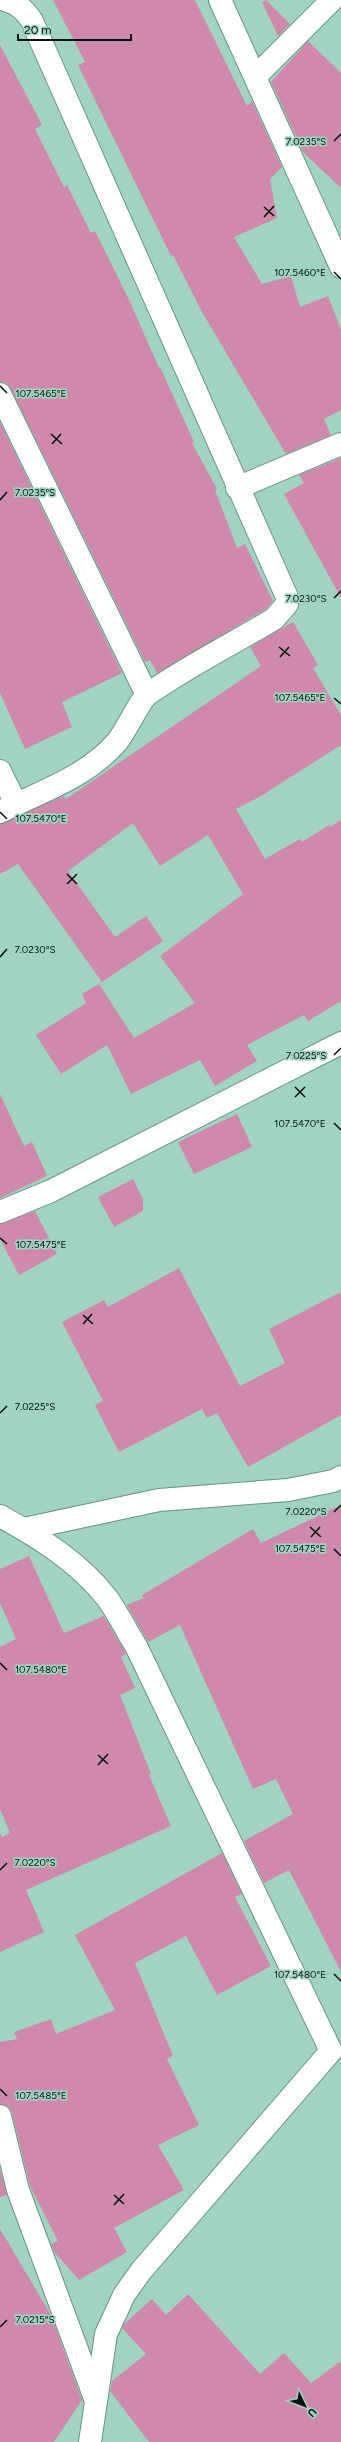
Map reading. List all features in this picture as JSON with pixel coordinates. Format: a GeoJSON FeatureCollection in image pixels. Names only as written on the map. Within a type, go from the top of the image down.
{"type":"FeatureCollection","features":[{"type":"Feature","properties":{"kind":"street"},"geometry":{"type":"LineString","coordinates":[[0,771],[8,808],[66,782],[94,764],[117,742],[147,695],[274,619],[287,604],[287,597],[237,488],[32,21],[25,10],[16,4],[5,0]]}},
{"type":"Feature","properties":{"kind":"street"},"geometry":{"type":"LineString","coordinates":[[220,0],[336,240],[341,267]]}},
{"type":"Feature","properties":{"kind":"street"},"geometry":{"type":"LineString","coordinates":[[256,76],[332,0]]}},
{"type":"Feature","properties":{"kind":"street"},"geometry":{"type":"LineString","coordinates":[[0,394],[147,695]]}},
{"type":"Feature","properties":{"kind":"street"},"geometry":{"type":"LineString","coordinates":[[237,488],[341,444]]}},
{"type":"Feature","properties":{"kind":"street"},"geometry":{"type":"LineString","coordinates":[[0,1212],[51,1191],[341,1043]]}},
{"type":"Feature","properties":{"kind":"street"},"geometry":{"type":"LineString","coordinates":[[24,1529],[159,1500],[288,1490],[333,1482],[341,1477]]}},
{"type":"Feature","properties":{"kind":"street"},"geometry":{"type":"LineString","coordinates":[[0,1516],[24,1529],[76,1565],[107,1599],[136,1646],[336,2050],[141,2271],[124,2296],[106,2334],[90,2442]]}},
{"type":"Feature","properties":{"kind":"street"},"geometry":{"type":"LineString","coordinates":[[0,2116],[18,2190],[96,2401]]}},
{"type":"Feature","properties":{"kind":"building"},"geometry":{"type":"Polygon","coordinates":[[[53,0],[195,0],[247,106],[252,101],[282,167],[270,179],[277,218],[234,237],[262,284],[291,276],[300,307],[328,296],[341,330],[341,410],[324,419],[331,435],[286,454],[202,312],[173,255],[171,256],[78,65],[85,62],[53,0]]]}},
{"type":"Feature","properties":{"kind":"building"},"geometry":{"type":"Polygon","coordinates":[[[266,0],[290,24],[278,36],[262,2],[266,0]]]}},
{"type":"Feature","properties":{"kind":"building"},"geometry":{"type":"Polygon","coordinates":[[[308,41],[341,73],[341,188],[303,152],[271,82],[308,41]]]}},
{"type":"Feature","properties":{"kind":"building"},"geometry":{"type":"Polygon","coordinates":[[[0,45],[42,125],[35,129],[64,187],[67,185],[91,233],[95,231],[131,304],[194,442],[192,443],[217,489],[215,490],[237,548],[245,544],[273,601],[266,609],[157,673],[150,660],[145,662],[11,389],[7,383],[0,382],[0,45]]]}},
{"type":"Feature","properties":{"kind":"building"},"geometry":{"type":"Polygon","coordinates":[[[0,422],[122,673],[62,702],[72,727],[25,749],[0,693],[0,422]]]}},
{"type":"Feature","properties":{"kind":"building"},"geometry":{"type":"Polygon","coordinates":[[[341,458],[341,598],[284,494],[304,483],[299,475],[341,458]]]}},
{"type":"Feature","properties":{"kind":"building"},"geometry":{"type":"Polygon","coordinates":[[[293,622],[318,665],[313,668],[341,715],[341,745],[267,793],[236,809],[265,859],[300,839],[302,842],[329,825],[330,827],[341,820],[341,1001],[308,1021],[304,1015],[247,1045],[257,1061],[215,1086],[200,1060],[131,1094],[107,1045],[61,1074],[36,1035],[86,1003],[82,994],[99,984],[134,1038],[195,1003],[160,956],[243,894],[208,835],[160,866],[133,823],[68,871],[115,937],[146,916],[163,941],[102,982],[18,864],[0,874],[0,824],[64,796],[66,799],[261,666],[250,647],[293,622]]]}},
{"type":"Feature","properties":{"kind":"building"},"geometry":{"type":"Polygon","coordinates":[[[0,1094],[24,1146],[32,1142],[47,1176],[0,1198],[0,1094]]]}},
{"type":"Feature","properties":{"kind":"building"},"geometry":{"type":"Polygon","coordinates":[[[237,1114],[252,1147],[194,1174],[178,1142],[237,1114]]]}},
{"type":"Feature","properties":{"kind":"building"},"geometry":{"type":"Polygon","coordinates":[[[133,1179],[143,1199],[143,1211],[114,1227],[98,1197],[133,1179]]]}},
{"type":"Feature","properties":{"kind":"building"},"geometry":{"type":"Polygon","coordinates":[[[35,1211],[57,1254],[19,1275],[0,1239],[0,1224],[35,1211]]]}},
{"type":"Feature","properties":{"kind":"building"},"geometry":{"type":"Polygon","coordinates":[[[179,1268],[240,1386],[285,1363],[269,1329],[341,1292],[341,1415],[248,1467],[217,1413],[207,1418],[202,1409],[119,1452],[95,1405],[103,1401],[62,1322],[104,1300],[108,1307],[179,1268]]]}},
{"type":"Feature","properties":{"kind":"building"},"geometry":{"type":"Polygon","coordinates":[[[341,1505],[341,1972],[289,1870],[264,1883],[244,1841],[293,1814],[276,1779],[253,1789],[180,1625],[148,1642],[127,1605],[144,1598],[142,1595],[253,1529],[261,1543],[341,1505]]]}},
{"type":"Feature","properties":{"kind":"building"},"geometry":{"type":"Polygon","coordinates":[[[29,1556],[64,1633],[104,1616],[125,1652],[126,1654],[121,1657],[135,1688],[120,1695],[151,1774],[149,1775],[171,1826],[26,1890],[44,1932],[0,1952],[0,1833],[2,1837],[10,1833],[0,1809],[0,1647],[16,1639],[0,1603],[0,1569],[29,1556]]]}},
{"type":"Feature","properties":{"kind":"building"},"geometry":{"type":"Polygon","coordinates":[[[222,1853],[242,1894],[235,1897],[271,1966],[217,1995],[186,1936],[135,1963],[173,2056],[167,2059],[199,2125],[158,2145],[184,2190],[114,2228],[127,2252],[79,2280],[55,2253],[51,2244],[58,2241],[30,2186],[12,2113],[9,2107],[0,2104],[0,2042],[17,2039],[14,2032],[51,2019],[56,2034],[115,2010],[75,1935],[222,1853]]]}},
{"type":"Feature","properties":{"kind":"building"},"geometry":{"type":"Polygon","coordinates":[[[0,2169],[7,2195],[0,2197],[0,2169]]]}},
{"type":"Feature","properties":{"kind":"building"},"geometry":{"type":"Polygon","coordinates":[[[0,2229],[51,2315],[82,2400],[54,2442],[0,2442],[0,2229]]]}},
{"type":"Feature","properties":{"kind":"building"},"geometry":{"type":"Polygon","coordinates":[[[188,2294],[260,2374],[284,2353],[311,2383],[341,2361],[341,2442],[149,2442],[110,2391],[112,2381],[146,2354],[122,2328],[124,2324],[152,2299],[166,2315],[188,2294]]]}}]}
